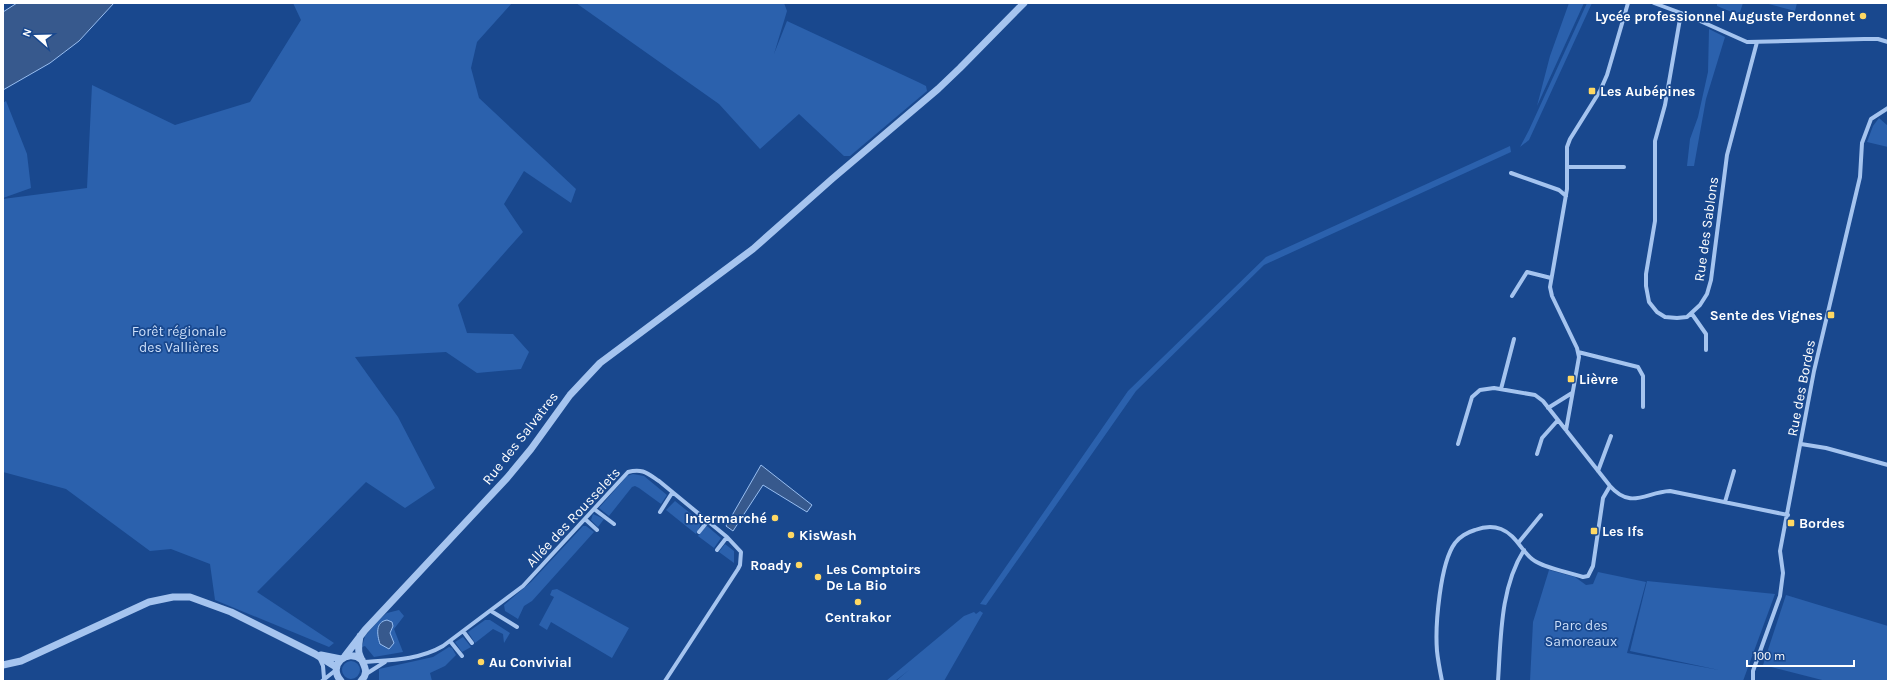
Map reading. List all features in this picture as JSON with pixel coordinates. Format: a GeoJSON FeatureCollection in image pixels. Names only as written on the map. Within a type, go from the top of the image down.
{"type":"FeatureCollection","features":[{"type":"Feature","properties":{"kind":"street","name":"Rue des Salvatres"},"geometry":{"type":"LineString","coordinates":[[336,668],[360,636],[507,478],[531,449],[570,395],[590,372],[621,345],[753,249],[832,179],[938,89],[1024,3]]}},
{"type":"Feature","properties":{"kind":"street"},"geometry":{"type":"LineString","coordinates":[[1566,430],[1579,361],[1578,352],[1552,296],[1550,287],[1566,196],[1567,147],[1570,139],[1600,91],[1607,75],[1628,3]]}},
{"type":"Feature","properties":{"kind":"street"},"geometry":{"type":"LineString","coordinates":[[1654,3],[1681,13],[1747,42],[1864,39],[1878,39],[1888,42]]}},
{"type":"Feature","properties":{"kind":"street"},"geometry":{"type":"LineString","coordinates":[[1681,13],[1665,105],[1655,141],[1655,221],[1646,274],[1646,286],[1650,302],[1657,312],[1665,317],[1687,317],[1692,314],[1706,334],[1706,350]]}},
{"type":"Feature","properties":{"kind":"street","name":"Rue des Sablons"},"geometry":{"type":"LineString","coordinates":[[1692,314],[1700,306],[1707,294],[1711,280],[1727,155],[1757,42]]}},
{"type":"Feature","properties":{"kind":"street","name":"Rue des Bordes"},"geometry":{"type":"LineString","coordinates":[[1753,681],[1753,671],[1780,596],[1783,573],[1780,551],[1814,371],[1860,177],[1862,143],[1871,119],[1888,108]]}},
{"type":"Feature","properties":{"kind":"street"},"geometry":{"type":"LineString","coordinates":[[1567,168],[1624,167]]}},
{"type":"Feature","properties":{"kind":"street"},"geometry":{"type":"LineString","coordinates":[[1511,173],[1559,190],[1566,196]]}},
{"type":"Feature","properties":{"kind":"street"},"geometry":{"type":"LineString","coordinates":[[1512,296],[1526,272],[1551,278]]}},
{"type":"Feature","properties":{"kind":"street"},"geometry":{"type":"LineString","coordinates":[[1501,389],[1514,339]]}},
{"type":"Feature","properties":{"kind":"street"},"geometry":{"type":"LineString","coordinates":[[1578,352],[1638,367],[1643,376],[1643,407]]}},
{"type":"Feature","properties":{"kind":"street"},"geometry":{"type":"LineString","coordinates":[[1458,444],[1469,405],[1476,393],[1485,388],[1501,389],[1535,395],[1543,401],[1610,486],[1622,496],[1640,499],[1663,491],[1670,491],[1788,515]]}},
{"type":"Feature","properties":{"kind":"street"},"geometry":{"type":"LineString","coordinates":[[1548,408],[1572,394]]}},
{"type":"Feature","properties":{"kind":"street"},"geometry":{"type":"LineString","coordinates":[[1537,454],[1542,438],[1558,420]]}},
{"type":"Feature","properties":{"kind":"street"},"geometry":{"type":"LineString","coordinates":[[1598,471],[1611,436]]}},
{"type":"Feature","properties":{"kind":"street"},"geometry":{"type":"LineString","coordinates":[[1801,444],[1826,448],[1888,465]]}},
{"type":"Feature","properties":{"kind":"street","name":"Allée des Rousselets"},"geometry":{"type":"LineString","coordinates":[[363,661],[386,662],[431,653],[450,641],[523,586],[628,472],[637,470],[649,471],[672,493],[740,549],[740,565],[664,681]]}},
{"type":"Feature","properties":{"kind":"street"},"geometry":{"type":"LineString","coordinates":[[1725,502],[1734,471]]}},
{"type":"Feature","properties":{"kind":"street"},"geometry":{"type":"LineString","coordinates":[[1442,681],[1437,650],[1437,623],[1447,558],[1455,543],[1468,532],[1481,528],[1493,527],[1510,534],[1519,542],[1531,559],[1583,577],[1588,576],[1593,566],[1603,498],[1610,486]]}},
{"type":"Feature","properties":{"kind":"street"},"geometry":{"type":"LineString","coordinates":[[660,512],[672,493]]}},
{"type":"Feature","properties":{"kind":"street"},"geometry":{"type":"LineString","coordinates":[[594,509],[614,524]]}},
{"type":"Feature","properties":{"kind":"street"},"geometry":{"type":"LineString","coordinates":[[1519,542],[1541,515]]}},
{"type":"Feature","properties":{"kind":"street"},"geometry":{"type":"LineString","coordinates":[[585,519],[597,530]]}},
{"type":"Feature","properties":{"kind":"street"},"geometry":{"type":"LineString","coordinates":[[699,532],[707,522]]}},
{"type":"Feature","properties":{"kind":"street"},"geometry":{"type":"LineString","coordinates":[[717,550],[727,537]]}},
{"type":"Feature","properties":{"kind":"street"},"geometry":{"type":"LineString","coordinates":[[1498,681],[1504,604],[1518,560],[1524,550]]}},
{"type":"Feature","properties":{"kind":"street"},"geometry":{"type":"LineString","coordinates":[[3,666],[21,661],[149,602],[173,597],[190,597],[224,610],[316,655],[336,668],[339,681],[335,681]]}},
{"type":"Feature","properties":{"kind":"street"},"geometry":{"type":"LineString","coordinates":[[490,611],[517,628]]}},
{"type":"Feature","properties":{"kind":"street"},"geometry":{"type":"LineString","coordinates":[[464,631],[472,643]]}},
{"type":"Feature","properties":{"kind":"street"},"geometry":{"type":"LineString","coordinates":[[360,636],[359,650],[363,661],[364,678]]}},
{"type":"Feature","properties":{"kind":"street"},"geometry":{"type":"LineString","coordinates":[[450,641],[462,656]]}},
{"type":"Feature","properties":{"kind":"street"},"geometry":{"type":"LineString","coordinates":[[316,655],[343,658],[354,655],[363,661]]}},
{"type":"Feature","properties":{"kind":"street"},"geometry":{"type":"LineString","coordinates":[[316,655],[323,666],[323,680]]}},
{"type":"Feature","properties":{"kind":"street","name":"Allée des Rousselets"},"geometry":{"type":"LineString","coordinates":[[364,678],[386,662]]}},
{"type":"Feature","properties":{"kind":"street"},"geometry":{"type":"LineString","coordinates":[[323,680],[336,668]]}},
{"type":"Feature","properties":{"kind":"green space","name":"Forêt régionale des Vallières"},"geometry":{"type":"Polygon","coordinates":[[[293,3],[512,3],[477,42],[471,68],[479,98],[576,189],[571,203],[524,171],[504,204],[523,232],[458,305],[467,333],[513,334],[529,352],[521,369],[477,373],[446,352],[355,357],[398,417],[435,488],[405,508],[366,482],[257,592],[334,643],[329,647],[215,600],[210,564],[171,549],[150,551],[66,489],[3,472],[3,199],[87,188],[92,85],[175,125],[250,102],[301,20],[293,3]]]}},
{"type":"Feature","properties":{"kind":"green space"},"geometry":{"type":"Polygon","coordinates":[[[576,3],[784,3],[787,11],[774,54],[787,21],[926,86],[927,91],[850,156],[844,156],[799,114],[760,149],[719,104],[576,3]]]}},
{"type":"Feature","properties":{"kind":"green space"},"geometry":{"type":"Polygon","coordinates":[[[1569,3],[1584,3],[1537,106],[1550,56],[1569,3]]]}},
{"type":"Feature","properties":{"kind":"green space"},"geometry":{"type":"Polygon","coordinates":[[[1587,3],[1592,3],[1529,140],[1520,147],[1529,130],[1587,3]]]}},
{"type":"Feature","properties":{"kind":"green space"},"geometry":{"type":"Polygon","coordinates":[[[1717,3],[1743,3],[1739,15],[1717,6],[1717,3]]]}},
{"type":"Feature","properties":{"kind":"green space"},"geometry":{"type":"Polygon","coordinates":[[[1765,3],[1797,3],[1795,11],[1765,3]]]}},
{"type":"Feature","properties":{"kind":"green space"},"geometry":{"type":"Polygon","coordinates":[[[1709,29],[1725,37],[1706,99],[1694,166],[1687,166],[1690,139],[1698,117],[1708,72],[1709,29]]]}},
{"type":"Feature","properties":{"kind":"green space"},"geometry":{"type":"Polygon","coordinates":[[[6,101],[27,154],[31,188],[3,198],[3,103],[6,101]]]}},
{"type":"Feature","properties":{"kind":"green space"},"geometry":{"type":"Polygon","coordinates":[[[1879,118],[1888,126],[1888,147],[1867,142],[1873,126],[1879,118]]]}},
{"type":"Feature","properties":{"kind":"green space"},"geometry":{"type":"Polygon","coordinates":[[[1510,146],[1511,152],[1264,265],[1136,391],[986,605],[980,604],[1128,391],[1266,257],[1510,146]]]}},
{"type":"Feature","properties":{"kind":"green space"},"geometry":{"type":"Polygon","coordinates":[[[633,474],[644,476],[667,495],[661,504],[639,488],[635,486],[632,487],[609,516],[599,508],[627,476],[633,474]]]}},
{"type":"Feature","properties":{"kind":"green space"},"geometry":{"type":"Polygon","coordinates":[[[675,501],[700,521],[700,526],[696,534],[666,510],[675,501]]]}},
{"type":"Feature","properties":{"kind":"green space"},"geometry":{"type":"Polygon","coordinates":[[[593,514],[604,519],[598,527],[591,520],[593,514]]]}},
{"type":"Feature","properties":{"kind":"green space"},"geometry":{"type":"Polygon","coordinates":[[[583,526],[586,526],[594,532],[532,601],[524,606],[518,619],[505,611],[504,605],[531,582],[583,526]]]}},
{"type":"Feature","properties":{"kind":"green space"},"geometry":{"type":"Polygon","coordinates":[[[707,526],[721,538],[714,548],[698,536],[707,526]]]}},
{"type":"Feature","properties":{"kind":"green space"},"geometry":{"type":"Polygon","coordinates":[[[725,544],[734,551],[734,563],[719,552],[725,544]]]}},
{"type":"Feature","properties":{"kind":"green space","name":"Parc des Samoreaux"},"geometry":{"type":"Polygon","coordinates":[[[1549,570],[1575,577],[1586,585],[1593,584],[1598,572],[1646,582],[1627,653],[1719,670],[1630,651],[1647,581],[1775,594],[1743,681],[1530,681],[1533,622],[1549,570]]]}},
{"type":"Feature","properties":{"kind":"green space"},"geometry":{"type":"Polygon","coordinates":[[[557,589],[629,628],[612,658],[551,622],[547,630],[539,625],[554,597],[550,595],[552,590],[557,589]]]}},
{"type":"Feature","properties":{"kind":"green space"},"geometry":{"type":"Polygon","coordinates":[[[1786,595],[1888,626],[1888,681],[1826,681],[1763,665],[1786,595]]]}},
{"type":"Feature","properties":{"kind":"green space"},"geometry":{"type":"Polygon","coordinates":[[[399,610],[404,616],[394,629],[403,652],[374,657],[365,646],[362,647],[365,636],[387,613],[399,610]]]}},
{"type":"Feature","properties":{"kind":"green space"},"geometry":{"type":"Polygon","coordinates":[[[980,611],[983,613],[944,681],[896,681],[909,670],[895,681],[886,681],[964,616],[974,612],[976,614],[980,611]]]}},
{"type":"Feature","properties":{"kind":"green space"},"geometry":{"type":"Polygon","coordinates":[[[485,620],[490,620],[510,633],[504,643],[503,634],[493,629],[475,643],[468,632],[485,620]]]}},
{"type":"Feature","properties":{"kind":"green space"},"geometry":{"type":"Polygon","coordinates":[[[463,637],[471,647],[462,652],[455,642],[463,637]]]}},
{"type":"Feature","properties":{"kind":"green space"},"geometry":{"type":"Polygon","coordinates":[[[449,647],[452,648],[456,655],[445,666],[430,673],[432,681],[379,681],[379,669],[433,657],[449,647]]]}},
{"type":"Feature","properties":{"kind":"green space"},"geometry":{"type":"Polygon","coordinates":[[[351,661],[357,664],[360,670],[357,676],[351,679],[345,676],[342,670],[345,664],[351,661]]]}},
{"type":"Feature","properties":{"kind":"shaded area"},"geometry":{"type":"Polygon","coordinates":[[[17,3],[114,3],[79,41],[50,63],[3,90],[3,12],[17,3]]]}},
{"type":"Feature","properties":{"kind":"shaded area"},"geometry":{"type":"Polygon","coordinates":[[[761,465],[812,505],[807,512],[763,485],[733,531],[726,526],[761,465]]]}},
{"type":"Feature","properties":{"kind":"shaded area"},"geometry":{"type":"Polygon","coordinates":[[[387,620],[392,622],[393,626],[390,633],[394,643],[389,649],[380,644],[378,637],[380,623],[387,620]]]}},
{"type":"Feature","properties":{"kind":"place","name":"Lycée professionnel Auguste Perdonnet"},"geometry":{"type":"Point","coordinates":[1863,16]}},
{"type":"Feature","properties":{"kind":"place","name":"Les Aubépines"},"geometry":{"type":"Point","coordinates":[1592,91]}},
{"type":"Feature","properties":{"kind":"place","name":"Sente des Vignes"},"geometry":{"type":"Point","coordinates":[1831,315]}},
{"type":"Feature","properties":{"kind":"place","name":"Lièvre"},"geometry":{"type":"Point","coordinates":[1571,379]}},
{"type":"Feature","properties":{"kind":"place","name":"Intermarché"},"geometry":{"type":"Point","coordinates":[775,518]}},
{"type":"Feature","properties":{"kind":"place","name":"Bordes"},"geometry":{"type":"Point","coordinates":[1791,523]}},
{"type":"Feature","properties":{"kind":"place","name":"Les Ifs"},"geometry":{"type":"Point","coordinates":[1594,531]}},
{"type":"Feature","properties":{"kind":"place","name":"KisWash"},"geometry":{"type":"Point","coordinates":[791,535]}},
{"type":"Feature","properties":{"kind":"place","name":"Roady"},"geometry":{"type":"Point","coordinates":[799,565]}},
{"type":"Feature","properties":{"kind":"place","name":"Les Comptoirs De La Bio"},"geometry":{"type":"Point","coordinates":[818,577]}},
{"type":"Feature","properties":{"kind":"place","name":"Centrakor"},"geometry":{"type":"Point","coordinates":[858,602]}},
{"type":"Feature","properties":{"kind":"place","name":"Au Convivial"},"geometry":{"type":"Point","coordinates":[481,662]}}]}
